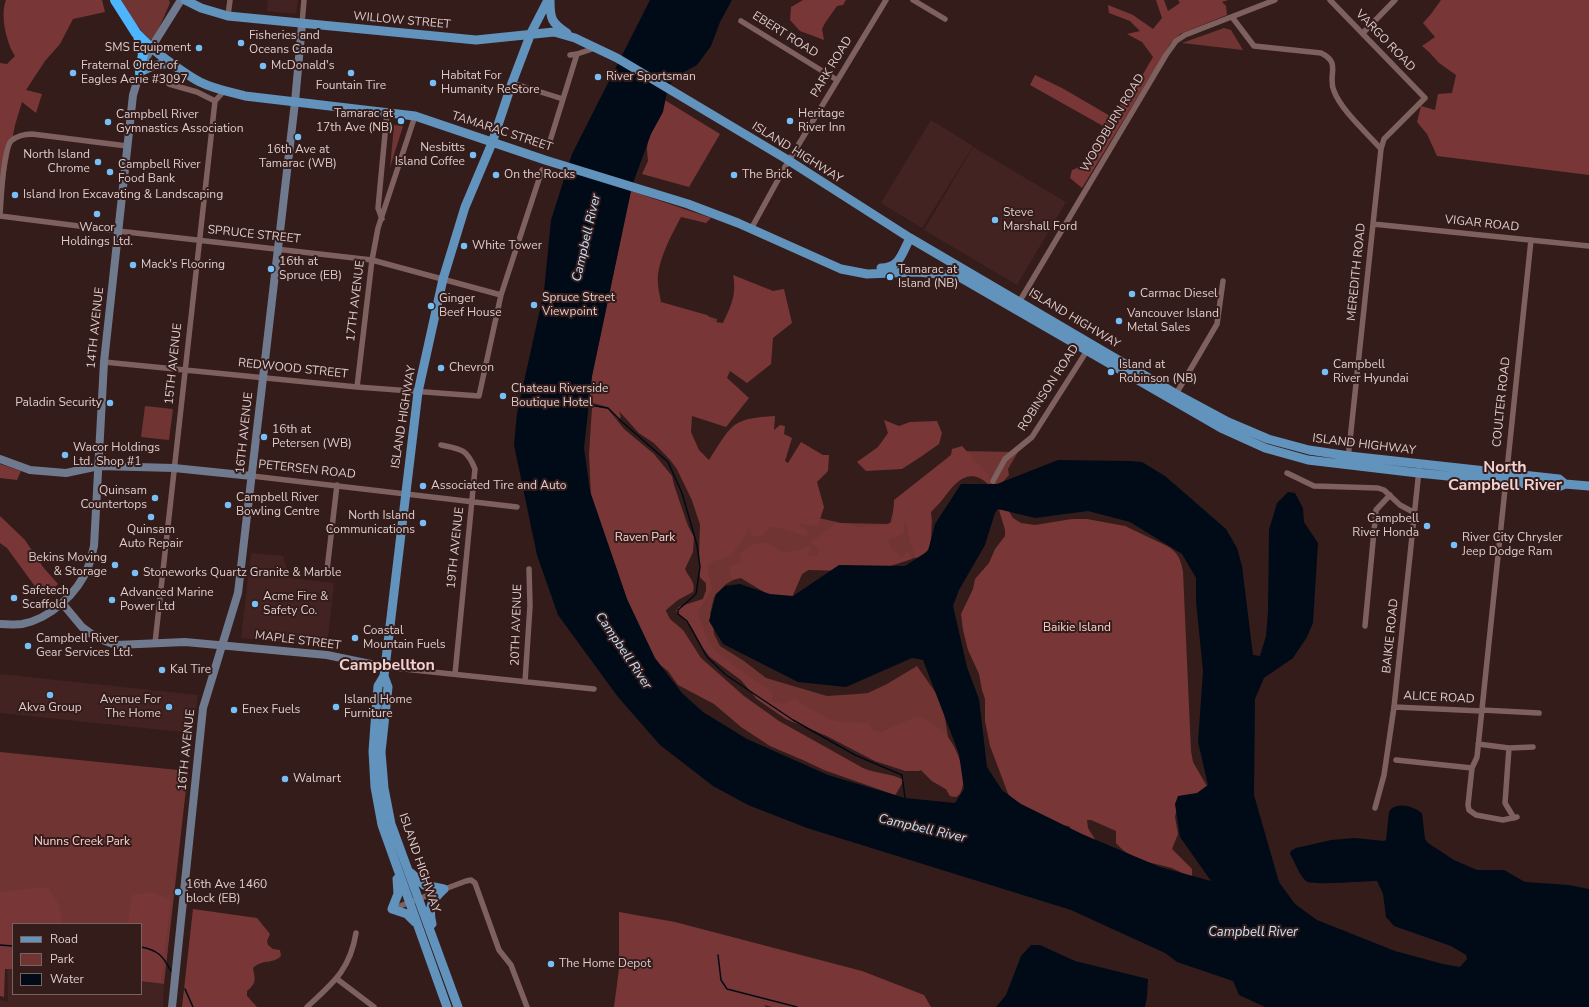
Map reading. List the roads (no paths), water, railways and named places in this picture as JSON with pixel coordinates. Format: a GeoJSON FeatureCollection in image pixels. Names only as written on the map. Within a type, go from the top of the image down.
{"type":"FeatureCollection","features":[{"type":"Feature","properties":{"kind":"highway"},"geometry":{"type":"LineString","coordinates":[[114,0],[136,33],[151,48]]}},
{"type":"Feature","properties":{"kind":"highway"},"geometry":{"type":"LineString","coordinates":[[136,33],[143,54],[140,72]]}},
{"type":"Feature","properties":{"kind":"main road","name":"WILLOW STREET"},"geometry":{"type":"LineString","coordinates":[[185,0],[201,8],[228,16],[476,40],[531,33],[554,32],[575,38],[614,57]]}},
{"type":"Feature","properties":{"kind":"main road","name":"ISLAND HIGHWAY"},"geometry":{"type":"LineString","coordinates":[[458,1007],[391,824],[384,788],[381,752],[388,687],[385,671],[418,392],[443,279],[465,207],[492,142],[512,83],[531,33],[549,0]]}},
{"type":"Feature","properties":{"kind":"main road"},"geometry":{"type":"LineString","coordinates":[[549,0],[550,16],[557,27],[575,38]]}},
{"type":"Feature","properties":{"kind":"main road","name":"TAMARAC STREET"},"geometry":{"type":"LineString","coordinates":[[151,48],[170,63],[200,82],[224,91],[245,96],[415,116],[688,204],[751,229],[841,269]]}},
{"type":"Feature","properties":{"kind":"main road","name":"ISLAND HIGHWAY"},"geometry":{"type":"LineString","coordinates":[[614,57],[788,160],[1017,305],[1223,429],[1265,448],[1308,460],[1348,461],[1505,477],[1559,479],[1565,484],[1589,486]]}},
{"type":"Feature","properties":{"kind":"main road"},"geometry":{"type":"LineString","coordinates":[[140,72],[153,66],[170,63]]}},
{"type":"Feature","properties":{"kind":"main road"},"geometry":{"type":"LineString","coordinates":[[841,269],[889,268],[898,262],[910,238]]}},
{"type":"Feature","properties":{"kind":"main road","name":"ISLAND HIGHWAY"},"geometry":{"type":"LineString","coordinates":[[841,269],[867,274],[918,272],[958,276],[1017,305]]}},
{"type":"Feature","properties":{"kind":"main road","name":"ISLAND HIGHWAY"},"geometry":{"type":"LineString","coordinates":[[1089,347],[1228,422],[1268,439],[1348,461]]}},
{"type":"Feature","properties":{"kind":"main road","name":"ISLAND HIGHWAY"},"geometry":{"type":"LineString","coordinates":[[385,671],[378,686],[373,751],[375,787],[382,825],[446,1007]]}},
{"type":"Feature","properties":{"kind":"main road"},"geometry":{"type":"LineString","coordinates":[[382,825],[398,888],[397,898],[392,909],[412,917],[418,927]]}},
{"type":"Feature","properties":{"kind":"main road"},"geometry":{"type":"LineString","coordinates":[[407,868],[418,881],[424,885],[444,889]]}},
{"type":"Feature","properties":{"kind":"main road"},"geometry":{"type":"LineString","coordinates":[[440,958],[430,917],[430,910],[432,901],[444,889]]}},
{"type":"Feature","properties":{"kind":"street"},"geometry":{"type":"LineString","coordinates":[[151,48],[181,0]]}},
{"type":"Feature","properties":{"kind":"street"},"geometry":{"type":"LineString","coordinates":[[228,16],[230,0]]}},
{"type":"Feature","properties":{"kind":"street","name":"16TH AVENUE"},"geometry":{"type":"LineString","coordinates":[[172,1007],[203,708],[238,593],[295,102],[304,0]]}},
{"type":"Feature","properties":{"kind":"street","name":"PARK ROAD"},"geometry":{"type":"LineString","coordinates":[[751,229],[788,160],[886,0]]}},
{"type":"Feature","properties":{"kind":"street"},"geometry":{"type":"LineString","coordinates":[[913,0],[945,19]]}},
{"type":"Feature","properties":{"kind":"street","name":"WOODBURN ROAD"},"geometry":{"type":"LineString","coordinates":[[1017,305],[1169,50],[1176,41],[1185,35],[1275,0]]}},
{"type":"Feature","properties":{"kind":"street","name":"VARGO ROAD"},"geometry":{"type":"LineString","coordinates":[[1330,0],[1425,98]]}},
{"type":"Feature","properties":{"kind":"street"},"geometry":{"type":"LineString","coordinates":[[1363,33],[1395,0]]}},
{"type":"Feature","properties":{"kind":"street"},"geometry":{"type":"LineString","coordinates":[[1232,17],[1254,46],[1321,53],[1329,57],[1333,65],[1332,87],[1337,100],[1381,148]]}},
{"type":"Feature","properties":{"kind":"street","name":"EBERT ROAD"},"geometry":{"type":"LineString","coordinates":[[741,21],[837,80]]}},
{"type":"Feature","properties":{"kind":"street","name":"14TH AVENUE"},"geometry":{"type":"LineString","coordinates":[[0,624],[22,624],[46,616],[62,604],[79,584],[88,567],[94,546],[104,362],[127,146],[133,96],[140,72],[151,48]]}},
{"type":"Feature","properties":{"kind":"street"},"geometry":{"type":"LineString","coordinates":[[570,54],[577,54],[596,48]]}},
{"type":"Feature","properties":{"kind":"street"},"geometry":{"type":"LineString","coordinates":[[550,141],[577,54]]}},
{"type":"Feature","properties":{"kind":"street"},"geometry":{"type":"LineString","coordinates":[[512,83],[563,99]]}},
{"type":"Feature","properties":{"kind":"street"},"geometry":{"type":"LineString","coordinates":[[169,84],[197,92],[215,101],[224,91]]}},
{"type":"Feature","properties":{"kind":"street","name":"MEREDITH ROAD"},"geometry":{"type":"LineString","coordinates":[[1348,461],[1381,148],[1384,139],[1425,98]]}},
{"type":"Feature","properties":{"kind":"street","name":"15TH AVENUE"},"geometry":{"type":"LineString","coordinates":[[155,643],[215,101]]}},
{"type":"Feature","properties":{"kind":"street","name":"17TH AVENUE"},"geometry":{"type":"LineString","coordinates":[[382,219],[378,208],[387,113]]}},
{"type":"Feature","properties":{"kind":"street","name":"17TH AVENUE"},"geometry":{"type":"LineString","coordinates":[[357,387],[372,260],[378,228],[415,116]]}},
{"type":"Feature","properties":{"kind":"street"},"geometry":{"type":"LineString","coordinates":[[0,215],[6,154],[11,141],[23,134],[127,146]]}},
{"type":"Feature","properties":{"kind":"street"},"geometry":{"type":"LineString","coordinates":[[501,295],[542,170]]}},
{"type":"Feature","properties":{"kind":"street","name":"SPRUCE STREET"},"geometry":{"type":"LineString","coordinates":[[0,215],[118,231],[372,260],[501,295]]}},
{"type":"Feature","properties":{"kind":"street","name":"VIGAR ROAD"},"geometry":{"type":"LineString","coordinates":[[1373,224],[1589,246]]}},
{"type":"Feature","properties":{"kind":"street","name":"COULTER ROAD"},"geometry":{"type":"LineString","coordinates":[[1509,748],[1505,803],[1515,818],[1503,820],[1476,815],[1469,810],[1468,805],[1472,768],[1477,757],[1505,477],[1531,240]]}},
{"type":"Feature","properties":{"kind":"street"},"geometry":{"type":"LineString","coordinates":[[1176,394],[1217,324],[1223,281]]}},
{"type":"Feature","properties":{"kind":"street","name":"REDWOOD STREET"},"geometry":{"type":"LineString","coordinates":[[104,362],[357,387],[479,396],[501,295]]}},
{"type":"Feature","properties":{"kind":"street","name":"ROBINSON ROAD"},"geometry":{"type":"LineString","coordinates":[[993,480],[1004,459],[1032,437],[1089,347]]}},
{"type":"Feature","properties":{"kind":"street","name":"19TH AVENUE"},"geometry":{"type":"LineString","coordinates":[[441,445],[462,449],[470,458],[475,469],[455,674]]}},
{"type":"Feature","properties":{"kind":"street","name":"PETERSEN ROAD"},"geometry":{"type":"LineString","coordinates":[[0,458],[30,470],[66,473],[99,466],[174,468],[337,485],[517,507]]}},
{"type":"Feature","properties":{"kind":"street","name":"BAIKIE ROAD"},"geometry":{"type":"LineString","coordinates":[[1375,808],[1384,775],[1394,707],[1419,469]]}},
{"type":"Feature","properties":{"kind":"street"},"geometry":{"type":"LineString","coordinates":[[1287,473],[1314,486],[1378,488],[1384,490],[1400,505],[1414,513]]}},
{"type":"Feature","properties":{"kind":"street"},"geometry":{"type":"LineString","coordinates":[[327,570],[337,485]]}},
{"type":"Feature","properties":{"kind":"street"},"geometry":{"type":"LineString","coordinates":[[1365,626],[1376,510],[1390,495]]}},
{"type":"Feature","properties":{"kind":"street","name":"20TH AVENUE"},"geometry":{"type":"LineString","coordinates":[[525,682],[530,606],[529,569]]}},
{"type":"Feature","properties":{"kind":"street","name":"MAPLE STREET"},"geometry":{"type":"LineString","coordinates":[[62,604],[82,627],[97,638],[116,645],[185,642],[222,645],[327,655],[385,671],[455,674],[594,689]]}},
{"type":"Feature","properties":{"kind":"street","name":"ALICE ROAD"},"geometry":{"type":"LineString","coordinates":[[1394,707],[1539,713]]}},
{"type":"Feature","properties":{"kind":"street"},"geometry":{"type":"LineString","coordinates":[[1478,744],[1509,748],[1533,747]]}},
{"type":"Feature","properties":{"kind":"street"},"geometry":{"type":"LineString","coordinates":[[1396,760],[1472,768]]}},
{"type":"Feature","properties":{"kind":"street"},"geometry":{"type":"LineString","coordinates":[[392,909],[471,880],[475,883],[499,950],[511,965],[527,1007]]}},
{"type":"Feature","properties":{"kind":"street"},"geometry":{"type":"LineString","coordinates":[[307,1007],[337,979],[351,955],[356,933]]}},
{"type":"Feature","properties":{"kind":"street"},"geometry":{"type":"LineString","coordinates":[[337,979],[374,1007]]}},
{"type":"Feature","properties":{"kind":"water","name":"Campbell River"},"geometry":{"type":"Polygon","coordinates":[[[650,0],[732,0],[720,22],[711,46],[697,65],[675,77],[668,87],[663,112],[651,134],[632,186],[592,376],[584,448],[590,491],[627,599],[655,658],[682,693],[703,712],[747,739],[828,775],[905,798],[955,803],[964,789],[959,754],[923,660],[912,658],[846,687],[798,682],[723,644],[709,621],[716,594],[725,586],[740,584],[770,594],[793,596],[839,565],[905,566],[928,551],[935,524],[961,484],[997,484],[1058,460],[1142,462],[1165,476],[1226,529],[1237,548],[1242,566],[1253,655],[1260,656],[1266,636],[1268,611],[1269,530],[1277,503],[1288,492],[1295,493],[1303,508],[1304,522],[1318,543],[1313,623],[1307,637],[1293,658],[1264,678],[1255,699],[1254,795],[1279,882],[1295,904],[1317,920],[1395,951],[1460,967],[1467,959],[1466,955],[1451,946],[1394,926],[1386,917],[1383,894],[1377,881],[1317,883],[1306,881],[1301,875],[1290,854],[1291,851],[1296,848],[1331,840],[1355,838],[1384,841],[1386,840],[1389,812],[1391,809],[1399,806],[1411,807],[1422,813],[1425,839],[1428,843],[1454,860],[1477,870],[1504,870],[1525,882],[1569,885],[1589,889],[1589,1007],[1265,1007],[1239,995],[1233,981],[1177,962],[1165,953],[1071,910],[807,828],[748,805],[713,786],[660,745],[618,697],[558,615],[537,555],[514,445],[517,413],[544,291],[551,220],[572,154],[650,0]],[[998,509],[995,513],[985,545],[959,590],[953,606],[967,667],[979,699],[987,767],[1002,790],[1021,804],[1082,834],[1160,867],[1211,881],[1180,837],[1175,804],[1178,796],[1197,793],[1208,785],[1198,742],[1203,671],[1196,601],[1196,578],[1182,554],[1130,522],[1088,511],[1035,518],[998,509]]]}},
{"type":"Feature","properties":{"kind":"water"},"geometry":{"type":"Polygon","coordinates":[[[1031,945],[1040,945],[1075,961],[1148,979],[1145,1007],[996,1007],[1006,995],[1021,956],[1031,945]]]}},
{"type":"Feature","properties":{"kind":"waterway"},"geometry":{"type":"LineString","coordinates":[[589,405],[608,408],[668,462],[682,493],[697,545],[700,567],[696,594],[678,610],[678,614],[687,621],[707,657],[726,675],[793,720],[855,755],[902,775],[905,798]]}},
{"type":"Feature","properties":{"kind":"waterway"},"geometry":{"type":"LineString","coordinates":[[0,945],[12,946]]}},
{"type":"Feature","properties":{"kind":"waterway"},"geometry":{"type":"LineString","coordinates":[[142,947],[159,954],[171,971]]}},
{"type":"Feature","properties":{"kind":"waterway"},"geometry":{"type":"LineString","coordinates":[[718,955],[721,980],[727,989],[797,1007]]}},
{"type":"Feature","properties":{"kind":"waterway"},"geometry":{"type":"LineString","coordinates":[[185,989],[193,1007]]}},
{"type":"Feature","properties":{"kind":"place","name":"Fisheries and Oceans Canada"},"geometry":{"type":"Point","coordinates":[241,43]}},
{"type":"Feature","properties":{"kind":"place","name":"SMS Equipment"},"geometry":{"type":"Point","coordinates":[199,48]}},
{"type":"Feature","properties":{"kind":"place","name":"McDonald's"},"geometry":{"type":"Point","coordinates":[263,66]}},
{"type":"Feature","properties":{"kind":"place","name":"Fraternal Order of Eagles Aerie #3097"},"geometry":{"type":"Point","coordinates":[73,73]}},
{"type":"Feature","properties":{"kind":"place","name":"Fountain Tire"},"geometry":{"type":"Point","coordinates":[351,73]}},
{"type":"Feature","properties":{"kind":"place","name":"River Sportsman"},"geometry":{"type":"Point","coordinates":[598,77]}},
{"type":"Feature","properties":{"kind":"place","name":"Habitat For Humanity ReStore"},"geometry":{"type":"Point","coordinates":[433,83]}},
{"type":"Feature","properties":{"kind":"place","name":"Tamarac at 17th Ave (NB)"},"geometry":{"type":"Point","coordinates":[401,121]}},
{"type":"Feature","properties":{"kind":"place","name":"Heritage River Inn"},"geometry":{"type":"Point","coordinates":[790,121]}},
{"type":"Feature","properties":{"kind":"place","name":"Campbell River Gymnastics Association"},"geometry":{"type":"Point","coordinates":[108,122]}},
{"type":"Feature","properties":{"kind":"place","name":"16th Ave at Tamarac (WB)"},"geometry":{"type":"Point","coordinates":[298,137]}},
{"type":"Feature","properties":{"kind":"place","name":"Nesbitts Island Coffee"},"geometry":{"type":"Point","coordinates":[473,155]}},
{"type":"Feature","properties":{"kind":"place","name":"North Island Chrome"},"geometry":{"type":"Point","coordinates":[98,162]}},
{"type":"Feature","properties":{"kind":"place","name":"Campbell River Food Bank"},"geometry":{"type":"Point","coordinates":[110,172]}},
{"type":"Feature","properties":{"kind":"place","name":"On the Rocks"},"geometry":{"type":"Point","coordinates":[496,175]}},
{"type":"Feature","properties":{"kind":"place","name":"The Brick"},"geometry":{"type":"Point","coordinates":[734,175]}},
{"type":"Feature","properties":{"kind":"place","name":"Island Iron Excavating & Landscaping"},"geometry":{"type":"Point","coordinates":[15,195]}},
{"type":"Feature","properties":{"kind":"place","name":"Wacor Holdings Ltd."},"geometry":{"type":"Point","coordinates":[97,214]}},
{"type":"Feature","properties":{"kind":"place","name":"Steve Marshall Ford"},"geometry":{"type":"Point","coordinates":[995,220]}},
{"type":"Feature","properties":{"kind":"place","name":"White Tower"},"geometry":{"type":"Point","coordinates":[464,246]}},
{"type":"Feature","properties":{"kind":"place","name":"Mack's Flooring"},"geometry":{"type":"Point","coordinates":[133,265]}},
{"type":"Feature","properties":{"kind":"place","name":"16th at Spruce (EB)"},"geometry":{"type":"Point","coordinates":[271,269]}},
{"type":"Feature","properties":{"kind":"place","name":"Tamarac at Island (NB)"},"geometry":{"type":"Point","coordinates":[890,277]}},
{"type":"Feature","properties":{"kind":"place","name":"Carmac Diesel"},"geometry":{"type":"Point","coordinates":[1132,294]}},
{"type":"Feature","properties":{"kind":"place","name":"Spruce Street Viewpoint"},"geometry":{"type":"Point","coordinates":[534,305]}},
{"type":"Feature","properties":{"kind":"place","name":"Ginger Beef House"},"geometry":{"type":"Point","coordinates":[431,306]}},
{"type":"Feature","properties":{"kind":"place","name":"Vancouver Island Metal Sales"},"geometry":{"type":"Point","coordinates":[1119,321]}},
{"type":"Feature","properties":{"kind":"place","name":"Chevron"},"geometry":{"type":"Point","coordinates":[441,368]}},
{"type":"Feature","properties":{"kind":"place","name":"Island at Robinson (NB)"},"geometry":{"type":"Point","coordinates":[1111,372]}},
{"type":"Feature","properties":{"kind":"place","name":"Campbell River Hyundai"},"geometry":{"type":"Point","coordinates":[1325,372]}},
{"type":"Feature","properties":{"kind":"place","name":"Chateau Riverside Boutique Hotel"},"geometry":{"type":"Point","coordinates":[503,396]}},
{"type":"Feature","properties":{"kind":"place","name":"Paladin Security"},"geometry":{"type":"Point","coordinates":[110,403]}},
{"type":"Feature","properties":{"kind":"place","name":"16th at Petersen (WB)"},"geometry":{"type":"Point","coordinates":[264,437]}},
{"type":"Feature","properties":{"kind":"place","name":"Wacor Holdings Ltd. Shop #1"},"geometry":{"type":"Point","coordinates":[65,455]}},
{"type":"Feature","properties":{"kind":"place","name":"Associated Tire and Auto"},"geometry":{"type":"Point","coordinates":[423,486]}},
{"type":"Feature","properties":{"kind":"place","name":"Quinsam Countertops"},"geometry":{"type":"Point","coordinates":[155,498]}},
{"type":"Feature","properties":{"kind":"place","name":"Campbell River Bowling Centre"},"geometry":{"type":"Point","coordinates":[228,505]}},
{"type":"Feature","properties":{"kind":"place","name":"Quinsam Auto Repair"},"geometry":{"type":"Point","coordinates":[151,517]}},
{"type":"Feature","properties":{"kind":"place","name":"North Island Communications"},"geometry":{"type":"Point","coordinates":[423,523]}},
{"type":"Feature","properties":{"kind":"place","name":"Campbell River Honda"},"geometry":{"type":"Point","coordinates":[1427,526]}},
{"type":"Feature","properties":{"kind":"place","name":"River City Chrysler Jeep Dodge Ram"},"geometry":{"type":"Point","coordinates":[1454,545]}},
{"type":"Feature","properties":{"kind":"place","name":"Bekins Moving & Storage"},"geometry":{"type":"Point","coordinates":[115,565]}},
{"type":"Feature","properties":{"kind":"place","name":"Stoneworks Quartz Granite & Marble"},"geometry":{"type":"Point","coordinates":[135,573]}},
{"type":"Feature","properties":{"kind":"place","name":"Safetech Scaffold"},"geometry":{"type":"Point","coordinates":[14,598]}},
{"type":"Feature","properties":{"kind":"place","name":"Advanced Marine Power Ltd"},"geometry":{"type":"Point","coordinates":[112,600]}},
{"type":"Feature","properties":{"kind":"place","name":"Acme Fire & Safety Co."},"geometry":{"type":"Point","coordinates":[255,604]}},
{"type":"Feature","properties":{"kind":"place","name":"Coastal Mountain Fuels"},"geometry":{"type":"Point","coordinates":[355,638]}},
{"type":"Feature","properties":{"kind":"place","name":"Campbell River Gear Services Ltd."},"geometry":{"type":"Point","coordinates":[28,646]}},
{"type":"Feature","properties":{"kind":"place","name":"Kal Tire"},"geometry":{"type":"Point","coordinates":[162,670]}},
{"type":"Feature","properties":{"kind":"place","name":"Akva Group"},"geometry":{"type":"Point","coordinates":[50,695]}},
{"type":"Feature","properties":{"kind":"place","name":"Avenue For The Home"},"geometry":{"type":"Point","coordinates":[169,707]}},
{"type":"Feature","properties":{"kind":"place","name":"Island Home Furniture"},"geometry":{"type":"Point","coordinates":[336,707]}},
{"type":"Feature","properties":{"kind":"place","name":"Enex Fuels"},"geometry":{"type":"Point","coordinates":[234,710]}},
{"type":"Feature","properties":{"kind":"place","name":"Walmart"},"geometry":{"type":"Point","coordinates":[285,779]}},
{"type":"Feature","properties":{"kind":"place","name":"16th Ave 1460 block (EB)"},"geometry":{"type":"Point","coordinates":[178,892]}},
{"type":"Feature","properties":{"kind":"place","name":"The Home Depot"},"geometry":{"type":"Point","coordinates":[551,964]}},
{"type":"Feature","properties":{"kind":"district","name":"North Campbell River"},"geometry":{"type":"Point","coordinates":[1505,477]}},
{"type":"Feature","properties":{"kind":"district","name":"Campbellton"},"geometry":{"type":"Point","coordinates":[387,666]}},
{"type":"Feature","properties":{"kind":"park label","name":"Raven Park"},"geometry":{"type":"Point","coordinates":[645,538]}},
{"type":"Feature","properties":{"kind":"park label","name":"Baikie Island"},"geometry":{"type":"Point","coordinates":[1077,628]}},
{"type":"Feature","properties":{"kind":"park label","name":"Nunns Creek Park"},"geometry":{"type":"Point","coordinates":[82,842]}}]}
